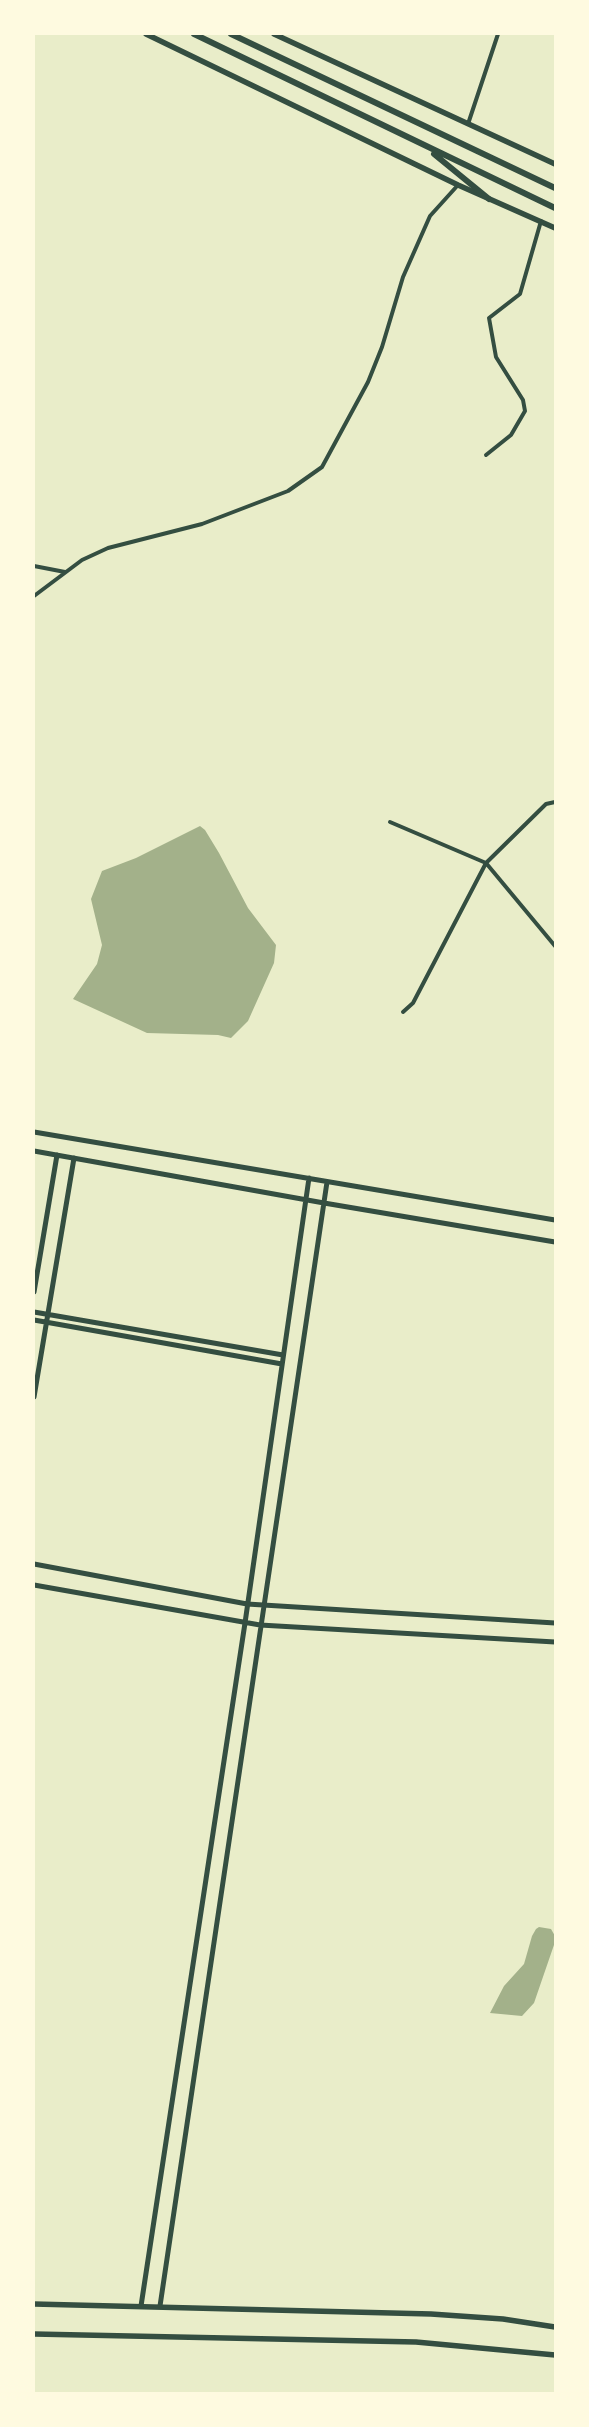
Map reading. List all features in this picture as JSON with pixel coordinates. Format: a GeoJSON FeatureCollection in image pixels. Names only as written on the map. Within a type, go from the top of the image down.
{"type":"FeatureCollection","features":[{"type":"Feature","properties":{"kind":"main road"},"geometry":{"type":"LineString","coordinates":[[146,34],[458,186],[555,228]]}},
{"type":"Feature","properties":{"kind":"main road"},"geometry":{"type":"LineString","coordinates":[[194,34],[555,208]]}},
{"type":"Feature","properties":{"kind":"main road"},"geometry":{"type":"LineString","coordinates":[[232,34],[555,188]]}},
{"type":"Feature","properties":{"kind":"main road"},"geometry":{"type":"LineString","coordinates":[[274,34],[555,164]]}},
{"type":"Feature","properties":{"kind":"main road"},"geometry":{"type":"LineString","coordinates":[[425,147],[489,199]]}},
{"type":"Feature","properties":{"kind":"main road"},"geometry":{"type":"LineString","coordinates":[[34,2304],[431,2314],[503,2319],[555,2327]]}},
{"type":"Feature","properties":{"kind":"main road"},"geometry":{"type":"LineString","coordinates":[[34,2334],[416,2342],[555,2355]]}},
{"type":"Feature","properties":{"kind":"street"},"geometry":{"type":"LineString","coordinates":[[468,124],[498,34]]}},
{"type":"Feature","properties":{"kind":"street"},"geometry":{"type":"LineString","coordinates":[[34,596],[82,560],[108,548],[202,524],[288,491],[322,467],[368,382],[382,347],[403,277],[430,216],[458,186]]}},
{"type":"Feature","properties":{"kind":"street"},"geometry":{"type":"LineString","coordinates":[[486,455],[511,435],[525,411],[523,400],[496,357],[489,318],[520,294],[540,221]]}},
{"type":"Feature","properties":{"kind":"street"},"geometry":{"type":"LineString","coordinates":[[34,566],[65,572]]}},
{"type":"Feature","properties":{"kind":"street"},"geometry":{"type":"LineString","coordinates":[[403,1012],[413,1003],[486,863],[546,804],[555,802]]}},
{"type":"Feature","properties":{"kind":"street"},"geometry":{"type":"LineString","coordinates":[[390,822],[486,863],[555,946]]}},
{"type":"Feature","properties":{"kind":"street"},"geometry":{"type":"LineString","coordinates":[[34,1132],[555,1220]]}},
{"type":"Feature","properties":{"kind":"street"},"geometry":{"type":"LineString","coordinates":[[34,1151],[324,1204],[555,1242]]}},
{"type":"Feature","properties":{"kind":"street"},"geometry":{"type":"LineString","coordinates":[[34,1292],[57,1154]]}},
{"type":"Feature","properties":{"kind":"street"},"geometry":{"type":"LineString","coordinates":[[34,1397],[74,1158]]}},
{"type":"Feature","properties":{"kind":"street"},"geometry":{"type":"LineString","coordinates":[[141,2306],[245,1623],[309,1178]]}},
{"type":"Feature","properties":{"kind":"street"},"geometry":{"type":"LineString","coordinates":[[160,2306],[327,1182]]}},
{"type":"Feature","properties":{"kind":"street"},"geometry":{"type":"LineString","coordinates":[[34,1312],[283,1355]]}},
{"type":"Feature","properties":{"kind":"street"},"geometry":{"type":"LineString","coordinates":[[34,1320],[282,1364]]}},
{"type":"Feature","properties":{"kind":"street"},"geometry":{"type":"LineString","coordinates":[[34,1564],[263,1606],[555,1623]]}},
{"type":"Feature","properties":{"kind":"street"},"geometry":{"type":"LineString","coordinates":[[34,1585],[260,1625],[555,1642]]}},
{"type":"Feature","properties":{"kind":"shaded area"},"geometry":{"type":"Polygon","coordinates":[[[200,826],[205,830],[219,853],[248,908],[276,945],[274,963],[248,1021],[231,1038],[218,1035],[147,1033],[73,999],[97,964],[102,945],[91,899],[102,871],[136,858],[200,826]]]}},
{"type":"Feature","properties":{"kind":"shaded area"},"geometry":{"type":"Polygon","coordinates":[[[539,1927],[551,1929],[555,1936],[555,1942],[534,2003],[522,2016],[490,2013],[504,1986],[524,1964],[532,1936],[539,1927]]]}}]}
